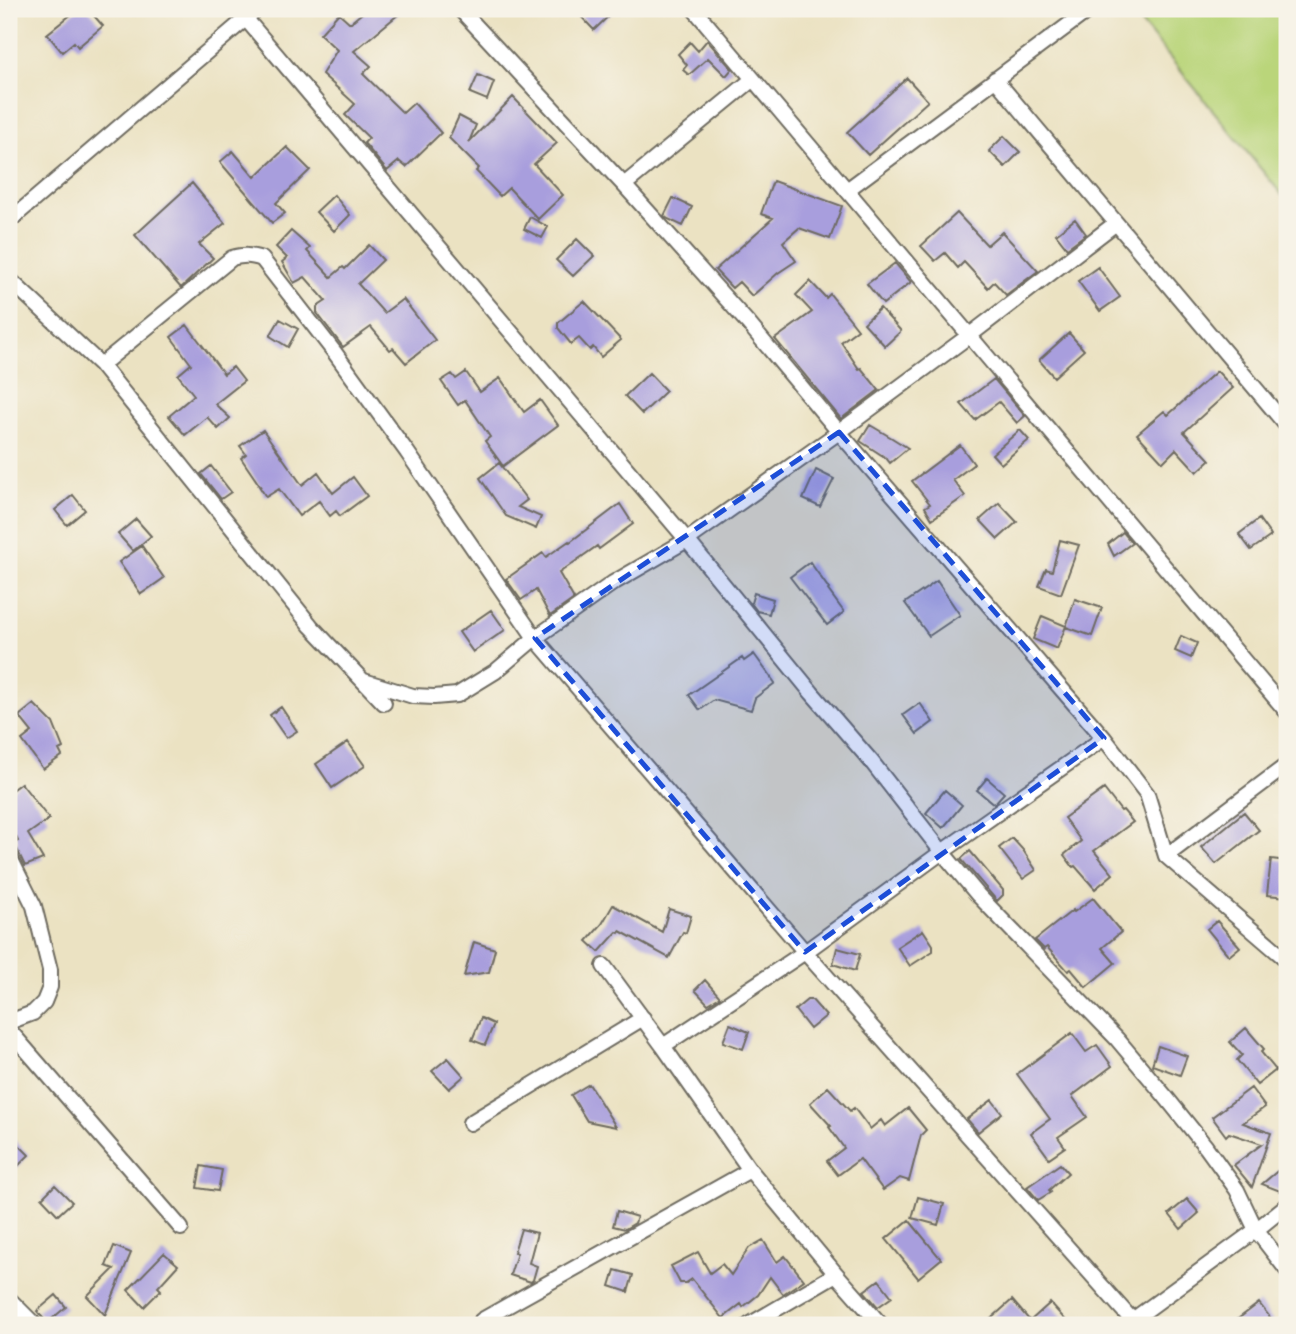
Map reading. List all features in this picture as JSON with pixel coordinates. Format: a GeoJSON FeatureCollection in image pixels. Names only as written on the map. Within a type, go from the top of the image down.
{"type":"FeatureCollection","features":[{"type":"Feature","properties":{"kind":"street"},"geometry":{"type":"LineString","coordinates":[[9,221],[243,14],[257,9]]}},
{"type":"Feature","properties":{"kind":"street"},"geometry":{"type":"LineString","coordinates":[[460,9],[748,323],[1104,738],[1147,794],[1166,856],[1287,960]]}},
{"type":"Feature","properties":{"kind":"street"},"geometry":{"type":"LineString","coordinates":[[694,9],[1287,712]]}},
{"type":"Feature","properties":{"kind":"street"},"geometry":{"type":"LineString","coordinates":[[847,190],[1090,9]]}},
{"type":"Feature","properties":{"kind":"street"},"geometry":{"type":"LineString","coordinates":[[243,14],[687,540],[871,761],[978,895],[1166,1096],[1237,1190],[1256,1230],[1287,1270]]}},
{"type":"Feature","properties":{"kind":"street"},"geometry":{"type":"LineString","coordinates":[[624,185],[753,79]]}},
{"type":"Feature","properties":{"kind":"street"},"geometry":{"type":"LineString","coordinates":[[995,79],[1287,426]]}},
{"type":"Feature","properties":{"kind":"street"},"geometry":{"type":"LineString","coordinates":[[364,681],[413,696],[457,695],[496,671],[535,638],[613,583],[687,540],[839,432],[1116,223]]}},
{"type":"Feature","properties":{"kind":"street"},"geometry":{"type":"LineString","coordinates":[[101,365],[232,258],[251,255],[262,259],[407,452],[535,638],[804,952],[1129,1323],[1287,1205]]}},
{"type":"Feature","properties":{"kind":"street"},"geometry":{"type":"LineString","coordinates":[[9,279],[101,365],[311,626],[384,703]]}},
{"type":"Feature","properties":{"kind":"street"},"geometry":{"type":"LineString","coordinates":[[663,1046],[804,952],[1104,738]]}},
{"type":"Feature","properties":{"kind":"street"},"geometry":{"type":"LineString","coordinates":[[1166,856],[1287,765]]}},
{"type":"Feature","properties":{"kind":"street"},"geometry":{"type":"LineString","coordinates":[[9,856],[34,906],[50,970],[50,987],[44,1002],[33,1013],[9,1021]]}},
{"type":"Feature","properties":{"kind":"street"},"geometry":{"type":"LineString","coordinates":[[604,966],[750,1170],[881,1325]]}},
{"type":"Feature","properties":{"kind":"street"},"geometry":{"type":"LineString","coordinates":[[470,1123],[643,1018]]}},
{"type":"Feature","properties":{"kind":"street"},"geometry":{"type":"LineString","coordinates":[[9,1030],[181,1228]]}},
{"type":"Feature","properties":{"kind":"street"},"geometry":{"type":"LineString","coordinates":[[482,1320],[750,1170]]}},
{"type":"Feature","properties":{"kind":"street"},"geometry":{"type":"LineString","coordinates":[[749,1325],[836,1274]]}},
{"type":"Feature","properties":{"kind":"street"},"geometry":{"type":"LineString","coordinates":[[9,1299],[35,1325]]}},
{"type":"Feature","properties":{"kind":"highlighted area"},"geometry":{"type":"Polygon","coordinates":[[[839,432],[1104,738],[805,952],[535,638],[839,432]]]}},
{"type":"Feature","properties":{"kind":"green space"},"geometry":{"type":"Polygon","coordinates":[[[1130,9],[1287,9],[1287,201],[1130,9]]]}},
{"type":"Feature","properties":{"kind":"building"},"geometry":{"type":"Polygon","coordinates":[[[78,9],[88,9],[103,26],[78,47],[74,42],[62,52],[47,34],[78,9]]]}},
{"type":"Feature","properties":{"kind":"building"},"geometry":{"type":"Polygon","coordinates":[[[367,9],[405,9],[354,51],[371,66],[363,74],[403,113],[414,103],[441,133],[406,167],[399,161],[387,171],[364,143],[369,138],[345,115],[355,104],[322,74],[337,50],[320,34],[339,13],[350,23],[367,9]]]}},
{"type":"Feature","properties":{"kind":"building"},"geometry":{"type":"Polygon","coordinates":[[[574,9],[616,9],[594,30],[574,9]]]}},
{"type":"Feature","properties":{"kind":"building"},"geometry":{"type":"Polygon","coordinates":[[[707,40],[732,69],[726,76],[708,58],[689,75],[683,70],[687,65],[678,54],[690,42],[698,51],[707,40]]]}},
{"type":"Feature","properties":{"kind":"building"},"geometry":{"type":"Polygon","coordinates":[[[478,75],[494,82],[487,100],[470,93],[478,75]]]}},
{"type":"Feature","properties":{"kind":"building"},"geometry":{"type":"Polygon","coordinates":[[[907,78],[928,101],[868,155],[847,132],[907,78]]]}},
{"type":"Feature","properties":{"kind":"building"},"geometry":{"type":"Polygon","coordinates":[[[513,97],[557,143],[534,164],[563,195],[538,219],[509,188],[500,196],[476,171],[479,168],[449,138],[459,116],[476,125],[469,142],[513,97]]]}},
{"type":"Feature","properties":{"kind":"building"},"geometry":{"type":"Polygon","coordinates":[[[1004,136],[1020,152],[1005,167],[989,151],[1004,136]]]}},
{"type":"Feature","properties":{"kind":"building"},"geometry":{"type":"Polygon","coordinates":[[[287,147],[310,170],[276,203],[285,213],[272,223],[220,162],[233,151],[255,177],[287,147]]]}},
{"type":"Feature","properties":{"kind":"building"},"geometry":{"type":"Polygon","coordinates":[[[773,181],[842,206],[830,239],[799,228],[783,242],[796,261],[752,296],[739,282],[732,288],[715,270],[773,218],[761,214],[773,181]]]}},
{"type":"Feature","properties":{"kind":"building"},"geometry":{"type":"Polygon","coordinates":[[[192,183],[225,223],[199,244],[213,258],[181,288],[135,235],[192,183]]]}},
{"type":"Feature","properties":{"kind":"building"},"geometry":{"type":"Polygon","coordinates":[[[334,195],[350,215],[334,231],[316,212],[334,195]]]}},
{"type":"Feature","properties":{"kind":"building"},"geometry":{"type":"Polygon","coordinates":[[[673,198],[692,207],[683,226],[664,216],[673,198]]]}},
{"type":"Feature","properties":{"kind":"building"},"geometry":{"type":"Polygon","coordinates":[[[957,213],[987,245],[1002,232],[1038,271],[1006,295],[994,282],[988,288],[964,262],[958,268],[945,253],[935,261],[921,246],[957,213]]]}},
{"type":"Feature","properties":{"kind":"building"},"geometry":{"type":"Polygon","coordinates":[[[530,217],[548,227],[542,238],[524,229],[530,217]]]}},
{"type":"Feature","properties":{"kind":"building"},"geometry":{"type":"Polygon","coordinates":[[[1075,219],[1086,234],[1067,248],[1056,234],[1075,219]]]}},
{"type":"Feature","properties":{"kind":"building"},"geometry":{"type":"Polygon","coordinates":[[[291,231],[310,248],[307,251],[331,277],[343,267],[345,269],[369,245],[383,260],[358,284],[384,313],[403,299],[435,340],[406,363],[393,348],[390,350],[371,327],[343,347],[317,313],[317,307],[326,301],[305,277],[294,283],[282,262],[287,258],[276,247],[291,231]]]}},
{"type":"Feature","properties":{"kind":"building"},"geometry":{"type":"Polygon","coordinates":[[[577,239],[594,256],[573,276],[556,260],[577,239]]]}},
{"type":"Feature","properties":{"kind":"building"},"geometry":{"type":"Polygon","coordinates":[[[895,263],[911,282],[883,304],[867,284],[895,263]]]}},
{"type":"Feature","properties":{"kind":"building"},"geometry":{"type":"Polygon","coordinates":[[[1098,267],[1120,297],[1100,311],[1078,281],[1098,267]]]}},
{"type":"Feature","properties":{"kind":"building"},"geometry":{"type":"Polygon","coordinates":[[[810,281],[826,298],[830,294],[858,329],[841,342],[859,369],[861,368],[879,390],[841,419],[775,339],[812,312],[796,295],[810,281]]]}},
{"type":"Feature","properties":{"kind":"building"},"geometry":{"type":"Polygon","coordinates":[[[584,301],[621,340],[601,357],[593,347],[590,350],[579,338],[571,344],[558,328],[558,323],[584,301]]]}},
{"type":"Feature","properties":{"kind":"building"},"geometry":{"type":"Polygon","coordinates":[[[880,308],[901,331],[885,346],[864,323],[880,308]]]}},
{"type":"Feature","properties":{"kind":"building"},"geometry":{"type":"Polygon","coordinates":[[[280,319],[298,329],[288,347],[270,336],[280,319]]]}},
{"type":"Feature","properties":{"kind":"building"},"geometry":{"type":"Polygon","coordinates":[[[187,325],[224,374],[233,367],[244,381],[215,404],[230,418],[218,429],[207,417],[185,435],[169,416],[194,395],[178,375],[191,364],[171,337],[187,325]]]}},
{"type":"Feature","properties":{"kind":"building"},"geometry":{"type":"Polygon","coordinates":[[[1069,333],[1084,350],[1054,377],[1039,360],[1069,333]]]}},
{"type":"Feature","properties":{"kind":"building"},"geometry":{"type":"Polygon","coordinates":[[[1217,371],[1233,388],[1184,432],[1210,460],[1197,472],[1176,449],[1163,462],[1137,434],[1164,411],[1168,415],[1217,371]]]}},
{"type":"Feature","properties":{"kind":"building"},"geometry":{"type":"Polygon","coordinates":[[[466,372],[480,392],[500,378],[524,412],[540,400],[558,425],[503,466],[485,441],[490,437],[465,400],[458,405],[441,381],[452,374],[456,379],[466,372]]]}},
{"type":"Feature","properties":{"kind":"building"},"geometry":{"type":"Polygon","coordinates":[[[649,373],[666,391],[642,414],[625,396],[649,373]]]}},
{"type":"Feature","properties":{"kind":"building"},"geometry":{"type":"Polygon","coordinates":[[[994,379],[1025,416],[1017,423],[999,402],[975,420],[961,404],[994,379]]]}},
{"type":"Feature","properties":{"kind":"building"},"geometry":{"type":"Polygon","coordinates":[[[870,425],[908,448],[890,463],[860,441],[870,425]]]}},
{"type":"Feature","properties":{"kind":"building"},"geometry":{"type":"Polygon","coordinates":[[[263,430],[302,485],[318,472],[333,493],[353,477],[367,496],[340,516],[336,511],[330,516],[319,501],[299,516],[279,489],[266,497],[241,458],[246,454],[240,446],[263,430]]]}},
{"type":"Feature","properties":{"kind":"building"},"geometry":{"type":"Polygon","coordinates":[[[1020,430],[1029,440],[1001,464],[992,454],[1020,430]]]}},
{"type":"Feature","properties":{"kind":"building"},"geometry":{"type":"Polygon","coordinates":[[[960,445],[974,464],[953,480],[965,496],[932,519],[925,507],[930,504],[912,481],[960,445]]]}},
{"type":"Feature","properties":{"kind":"building"},"geometry":{"type":"Polygon","coordinates":[[[499,463],[527,500],[518,507],[541,517],[536,529],[506,516],[480,478],[499,463]]]}},
{"type":"Feature","properties":{"kind":"building"},"geometry":{"type":"Polygon","coordinates":[[[211,466],[231,492],[221,499],[201,474],[211,466]]]}},
{"type":"Feature","properties":{"kind":"building"},"geometry":{"type":"Polygon","coordinates":[[[816,470],[834,479],[820,507],[803,499],[816,470]]]}},
{"type":"Feature","properties":{"kind":"building"},"geometry":{"type":"Polygon","coordinates":[[[73,495],[85,510],[67,525],[55,510],[73,495]]]}},
{"type":"Feature","properties":{"kind":"building"},"geometry":{"type":"Polygon","coordinates":[[[999,503],[1017,522],[998,539],[980,520],[999,503]]]}},
{"type":"Feature","properties":{"kind":"building"},"geometry":{"type":"Polygon","coordinates":[[[620,504],[633,524],[559,573],[574,599],[550,616],[536,590],[521,600],[506,579],[543,553],[546,557],[570,542],[620,504]]]}},
{"type":"Feature","properties":{"kind":"building"},"geometry":{"type":"Polygon","coordinates":[[[136,519],[151,536],[133,551],[118,534],[136,519]]]}},
{"type":"Feature","properties":{"kind":"building"},"geometry":{"type":"Polygon","coordinates":[[[1259,519],[1271,536],[1251,550],[1239,534],[1259,519]]]}},
{"type":"Feature","properties":{"kind":"building"},"geometry":{"type":"Polygon","coordinates":[[[1123,532],[1132,543],[1114,556],[1108,544],[1123,532]]]}},
{"type":"Feature","properties":{"kind":"building"},"geometry":{"type":"Polygon","coordinates":[[[1060,540],[1079,545],[1061,594],[1039,586],[1046,569],[1052,571],[1060,540]]]}},
{"type":"Feature","properties":{"kind":"building"},"geometry":{"type":"Polygon","coordinates":[[[142,546],[164,578],[141,594],[119,562],[142,546]]]}},
{"type":"Feature","properties":{"kind":"building"},"geometry":{"type":"Polygon","coordinates":[[[810,562],[844,612],[827,625],[790,577],[810,562]]]}},
{"type":"Feature","properties":{"kind":"building"},"geometry":{"type":"Polygon","coordinates":[[[937,581],[960,615],[929,636],[905,603],[937,581]]]}},
{"type":"Feature","properties":{"kind":"building"},"geometry":{"type":"Polygon","coordinates":[[[754,593],[773,599],[769,614],[757,611],[751,603],[754,593]]]}},
{"type":"Feature","properties":{"kind":"building"},"geometry":{"type":"Polygon","coordinates":[[[1075,599],[1102,608],[1092,636],[1066,627],[1075,599]]]}},
{"type":"Feature","properties":{"kind":"building"},"geometry":{"type":"Polygon","coordinates":[[[491,610],[505,630],[473,652],[459,632],[491,610]]]}},
{"type":"Feature","properties":{"kind":"building"},"geometry":{"type":"Polygon","coordinates":[[[1042,616],[1066,626],[1057,649],[1033,639],[1042,616]]]}},
{"type":"Feature","properties":{"kind":"building"},"geometry":{"type":"Polygon","coordinates":[[[1181,636],[1197,643],[1191,658],[1175,651],[1181,636]]]}},
{"type":"Feature","properties":{"kind":"building"},"geometry":{"type":"Polygon","coordinates":[[[754,654],[775,683],[755,698],[751,710],[714,700],[700,710],[689,695],[742,658],[744,661],[754,654]]]}},
{"type":"Feature","properties":{"kind":"building"},"geometry":{"type":"Polygon","coordinates":[[[920,703],[933,722],[917,734],[903,715],[920,703]]]}},
{"type":"Feature","properties":{"kind":"building"},"geometry":{"type":"Polygon","coordinates":[[[34,704],[53,723],[63,748],[59,750],[62,756],[43,769],[22,740],[32,732],[19,716],[34,704]]]}},
{"type":"Feature","properties":{"kind":"building"},"geometry":{"type":"Polygon","coordinates":[[[281,707],[297,731],[286,738],[270,715],[281,707]]]}},
{"type":"Feature","properties":{"kind":"building"},"geometry":{"type":"Polygon","coordinates":[[[348,742],[365,766],[332,788],[316,764],[348,742]]]}},
{"type":"Feature","properties":{"kind":"building"},"geometry":{"type":"Polygon","coordinates":[[[987,778],[1004,793],[994,804],[977,790],[987,778]]]}},
{"type":"Feature","properties":{"kind":"building"},"geometry":{"type":"Polygon","coordinates":[[[21,783],[49,819],[28,834],[43,859],[25,866],[14,843],[18,841],[9,822],[9,792],[21,783]]]}},
{"type":"Feature","properties":{"kind":"building"},"geometry":{"type":"Polygon","coordinates":[[[1104,789],[1133,822],[1094,851],[1113,874],[1095,889],[1064,855],[1081,841],[1064,818],[1104,789]]]}},
{"type":"Feature","properties":{"kind":"building"},"geometry":{"type":"Polygon","coordinates":[[[945,790],[962,805],[943,828],[926,813],[945,790]]]}},
{"type":"Feature","properties":{"kind":"building"},"geometry":{"type":"Polygon","coordinates":[[[1244,812],[1259,830],[1216,864],[1201,847],[1244,812]]]}},
{"type":"Feature","properties":{"kind":"building"},"geometry":{"type":"Polygon","coordinates":[[[1012,838],[1036,870],[1023,879],[999,848],[1012,838]]]}},
{"type":"Feature","properties":{"kind":"building"},"geometry":{"type":"Polygon","coordinates":[[[970,851],[1003,890],[1003,895],[997,901],[961,859],[970,851]]]}},
{"type":"Feature","properties":{"kind":"building"},"geometry":{"type":"Polygon","coordinates":[[[1271,859],[1287,861],[1287,897],[1267,895],[1271,859]]]}},
{"type":"Feature","properties":{"kind":"building"},"geometry":{"type":"Polygon","coordinates":[[[1093,898],[1121,932],[1102,948],[1115,963],[1086,987],[1071,969],[1068,971],[1047,947],[1044,949],[1035,940],[1093,898]]]}},
{"type":"Feature","properties":{"kind":"building"},"geometry":{"type":"Polygon","coordinates":[[[613,905],[662,932],[669,909],[691,916],[686,933],[683,932],[669,958],[620,931],[599,952],[587,941],[602,924],[613,905]]]}},
{"type":"Feature","properties":{"kind":"building"},"geometry":{"type":"Polygon","coordinates":[[[1217,921],[1240,947],[1229,956],[1207,929],[1217,921]]]}},
{"type":"Feature","properties":{"kind":"building"},"geometry":{"type":"Polygon","coordinates":[[[923,930],[933,945],[933,951],[910,966],[897,947],[923,930]]]}},
{"type":"Feature","properties":{"kind":"building"},"geometry":{"type":"Polygon","coordinates":[[[474,942],[495,949],[489,972],[464,976],[474,942]]]}},
{"type":"Feature","properties":{"kind":"building"},"geometry":{"type":"Polygon","coordinates":[[[837,948],[860,954],[855,971],[833,964],[837,948]]]}},
{"type":"Feature","properties":{"kind":"building"},"geometry":{"type":"Polygon","coordinates":[[[705,980],[720,997],[708,1004],[695,990],[705,980]]]}},
{"type":"Feature","properties":{"kind":"building"},"geometry":{"type":"Polygon","coordinates":[[[807,1000],[812,1000],[826,1016],[810,1029],[795,1010],[807,1000]]]}},
{"type":"Feature","properties":{"kind":"building"},"geometry":{"type":"Polygon","coordinates":[[[481,1018],[494,1024],[485,1045],[472,1040],[481,1018]]]}},
{"type":"Feature","properties":{"kind":"building"},"geometry":{"type":"Polygon","coordinates":[[[730,1024],[749,1032],[743,1049],[723,1042],[730,1024]]]}},
{"type":"Feature","properties":{"kind":"building"},"geometry":{"type":"Polygon","coordinates":[[[1246,1028],[1264,1049],[1261,1052],[1276,1070],[1257,1085],[1237,1060],[1242,1055],[1230,1042],[1246,1028]]]}},
{"type":"Feature","properties":{"kind":"building"},"geometry":{"type":"Polygon","coordinates":[[[1072,1033],[1086,1052],[1097,1045],[1112,1066],[1072,1096],[1087,1117],[1058,1137],[1065,1147],[1049,1158],[1031,1133],[1050,1119],[1017,1074],[1072,1033]]]}},
{"type":"Feature","properties":{"kind":"building"},"geometry":{"type":"Polygon","coordinates":[[[1158,1046],[1187,1056],[1180,1075],[1152,1065],[1158,1046]]]}},
{"type":"Feature","properties":{"kind":"building"},"geometry":{"type":"Polygon","coordinates":[[[448,1058],[464,1076],[449,1089],[432,1071],[448,1058]]]}},
{"type":"Feature","properties":{"kind":"building"},"geometry":{"type":"Polygon","coordinates":[[[589,1084],[616,1127],[587,1121],[571,1095],[589,1084]]]}},
{"type":"Feature","properties":{"kind":"building"},"geometry":{"type":"Polygon","coordinates":[[[828,1087],[850,1111],[854,1108],[870,1129],[881,1120],[885,1126],[908,1108],[926,1130],[921,1135],[909,1181],[900,1178],[883,1190],[860,1159],[838,1175],[827,1161],[844,1148],[829,1127],[831,1126],[810,1103],[828,1087]]]}},
{"type":"Feature","properties":{"kind":"building"},"geometry":{"type":"Polygon","coordinates":[[[1251,1088],[1265,1107],[1243,1123],[1271,1133],[1252,1187],[1234,1165],[1262,1144],[1229,1133],[1226,1136],[1212,1117],[1251,1088]]]}},
{"type":"Feature","properties":{"kind":"building"},"geometry":{"type":"Polygon","coordinates":[[[992,1100],[1002,1113],[978,1132],[967,1119],[992,1100]]]}},
{"type":"Feature","properties":{"kind":"building"},"geometry":{"type":"Polygon","coordinates":[[[9,1135],[29,1155],[9,1175],[9,1135]]]}},
{"type":"Feature","properties":{"kind":"building"},"geometry":{"type":"Polygon","coordinates":[[[1287,1163],[1287,1174],[1280,1191],[1262,1184],[1287,1163]]]}},
{"type":"Feature","properties":{"kind":"building"},"geometry":{"type":"Polygon","coordinates":[[[1060,1164],[1068,1173],[1049,1190],[1051,1192],[1038,1200],[1027,1187],[1060,1164]]]}},
{"type":"Feature","properties":{"kind":"building"},"geometry":{"type":"Polygon","coordinates":[[[201,1166],[222,1170],[218,1191],[197,1188],[201,1166]]]}},
{"type":"Feature","properties":{"kind":"building"},"geometry":{"type":"Polygon","coordinates":[[[55,1185],[72,1202],[58,1215],[42,1198],[55,1185]]]}},
{"type":"Feature","properties":{"kind":"building"},"geometry":{"type":"Polygon","coordinates":[[[918,1197],[944,1204],[938,1225],[912,1218],[918,1197]]]}},
{"type":"Feature","properties":{"kind":"building"},"geometry":{"type":"Polygon","coordinates":[[[1187,1199],[1199,1213],[1181,1229],[1169,1214],[1187,1199]]]}},
{"type":"Feature","properties":{"kind":"building"},"geometry":{"type":"Polygon","coordinates":[[[617,1211],[637,1217],[635,1223],[625,1229],[613,1226],[617,1211]]]}},
{"type":"Feature","properties":{"kind":"building"},"geometry":{"type":"Polygon","coordinates":[[[909,1220],[941,1259],[918,1278],[886,1239],[909,1220]]]}},
{"type":"Feature","properties":{"kind":"building"},"geometry":{"type":"Polygon","coordinates":[[[521,1229],[537,1233],[529,1263],[537,1266],[531,1282],[510,1275],[521,1229]]]}},
{"type":"Feature","properties":{"kind":"building"},"geometry":{"type":"Polygon","coordinates":[[[763,1240],[777,1262],[785,1256],[804,1280],[783,1294],[770,1277],[758,1295],[723,1318],[692,1279],[680,1283],[671,1266],[698,1252],[710,1273],[722,1264],[731,1275],[749,1248],[763,1240]]]}},
{"type":"Feature","properties":{"kind":"building"},"geometry":{"type":"Polygon","coordinates":[[[114,1246],[131,1253],[105,1315],[87,1296],[114,1269],[106,1266],[114,1246]]]}},
{"type":"Feature","properties":{"kind":"building"},"geometry":{"type":"Polygon","coordinates":[[[164,1253],[178,1265],[158,1287],[161,1290],[144,1307],[128,1290],[164,1253]]]}},
{"type":"Feature","properties":{"kind":"building"},"geometry":{"type":"Polygon","coordinates":[[[615,1270],[633,1275],[628,1292],[610,1286],[615,1270]]]}},
{"type":"Feature","properties":{"kind":"building"},"geometry":{"type":"Polygon","coordinates":[[[879,1280],[892,1297],[878,1307],[864,1291],[879,1280]]]}},
{"type":"Feature","properties":{"kind":"building"},"geometry":{"type":"Polygon","coordinates":[[[56,1295],[66,1307],[47,1323],[37,1311],[56,1295]]]}},
{"type":"Feature","properties":{"kind":"building"},"geometry":{"type":"Polygon","coordinates":[[[1012,1300],[1030,1321],[1050,1303],[1070,1325],[984,1325],[1012,1300]]]}},
{"type":"Feature","properties":{"kind":"building"},"geometry":{"type":"Polygon","coordinates":[[[1259,1303],[1276,1325],[1230,1325],[1259,1303]]]}}]}
